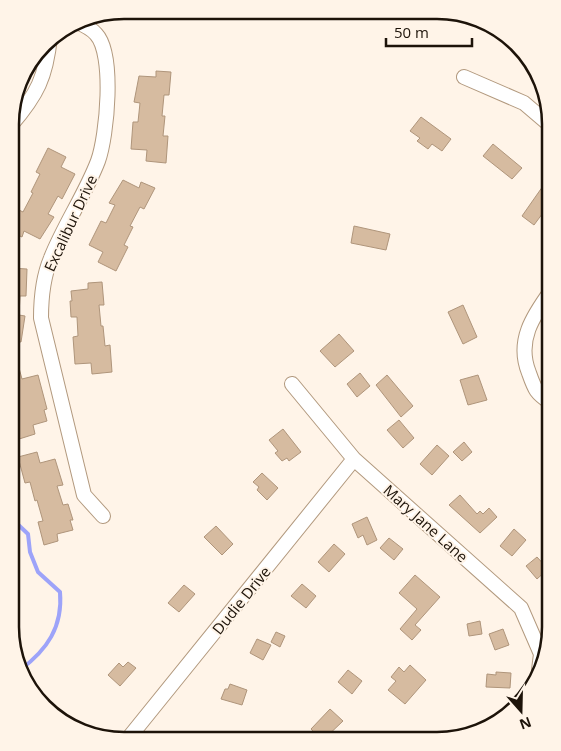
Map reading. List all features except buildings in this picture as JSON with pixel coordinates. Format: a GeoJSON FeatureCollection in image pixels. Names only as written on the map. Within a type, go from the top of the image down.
{"type":"FeatureCollection","features":[{"type":"Feature","properties":{"kind":"street","name":"Excalibur Drive"},"geometry":{"type":"LineString","coordinates":[[84,26],[97,34],[104,49],[106,82],[105,133],[98,160],[87,186],[51,258],[41,296],[41,318],[84,495],[103,516]]}},
{"type":"Feature","properties":{"kind":"street"},"geometry":{"type":"LineString","coordinates":[[20,115],[32,100],[48,64],[49,50]]}},
{"type":"Feature","properties":{"kind":"street"},"geometry":{"type":"LineString","coordinates":[[464,77],[524,103],[542,118]]}},
{"type":"Feature","properties":{"kind":"street"},"geometry":{"type":"LineString","coordinates":[[542,303],[534,314],[524,337],[524,361],[537,394],[542,398]]}},
{"type":"Feature","properties":{"kind":"street","name":"Mary Jane Lane"},"geometry":{"type":"LineString","coordinates":[[292,384],[354,459],[522,608],[539,650]]}},
{"type":"Feature","properties":{"kind":"street","name":"Dudie Drive"},"geometry":{"type":"LineString","coordinates":[[133,732],[354,459]]}},
{"type":"Feature","properties":{"kind":"waterway"},"geometry":{"type":"LineString","coordinates":[[19,526],[28,534],[30,552],[38,572],[60,592],[59,616],[56,627],[45,646],[26,665]]}}]}
